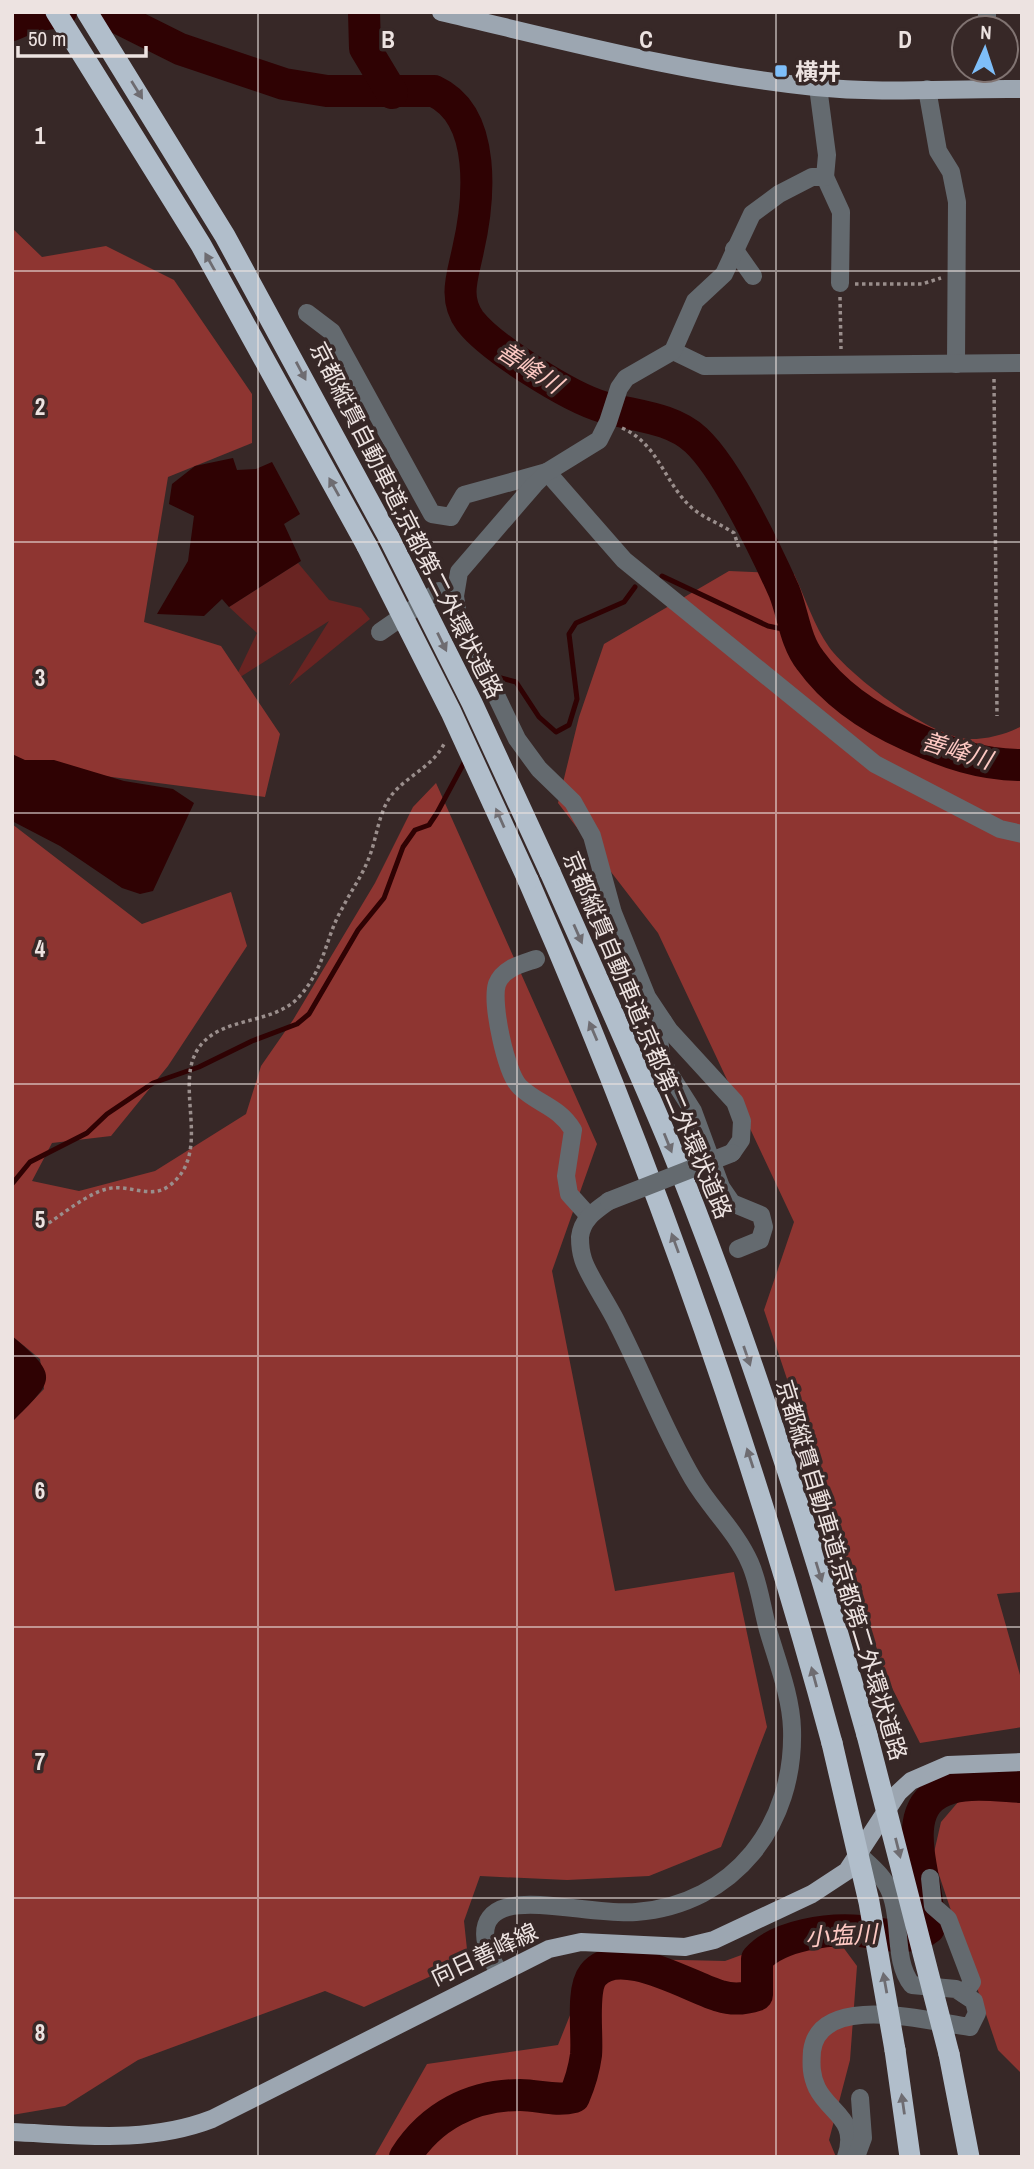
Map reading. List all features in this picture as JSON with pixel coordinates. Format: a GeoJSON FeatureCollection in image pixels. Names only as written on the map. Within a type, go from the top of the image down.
{"type":"FeatureCollection","features":[{"type":"Feature","properties":{"kind":"highway","name":"京都縦貫自動車道;京都第二外環状道路"},"geometry":{"type":"LineString","coordinates":[[56,12],[201,245],[367,546],[451,712],[528,880],[624,1109],[715,1352],[783,1563],[832,1742],[869,1902],[895,2050],[910,2157]]}},
{"type":"Feature","properties":{"kind":"highway","name":"京都縦貫自動車道;京都第二外環状道路"},"geometry":{"type":"LineString","coordinates":[[87,12],[176,153],[268,311],[389,538],[472,703],[655,1111],[709,1247],[811,1545],[867,1735],[949,2054],[970,2157]]}},
{"type":"Feature","properties":{"kind":"main road"},"geometry":{"type":"LineString","coordinates":[[441,12],[674,66],[818,87],[886,92],[1022,89]]}},
{"type":"Feature","properties":{"kind":"main road","name":"向日善峰線"},"geometry":{"type":"LineString","coordinates":[[12,2132],[133,2137],[186,2129],[212,2119],[549,1949],[581,1942],[652,1948],[685,1947],[714,1940],[812,1894],[847,1871],[898,1793],[911,1781],[948,1765],[1022,1762]]}},
{"type":"Feature","properties":{"kind":"street"},"geometry":{"type":"LineString","coordinates":[[984,84],[984,89]]}},
{"type":"Feature","properties":{"kind":"street"},"geometry":{"type":"LineString","coordinates":[[818,87],[827,155],[825,177],[841,212],[840,283]]}},
{"type":"Feature","properties":{"kind":"street"},"geometry":{"type":"LineString","coordinates":[[927,89],[939,151],[951,173],[957,202],[956,364]]}},
{"type":"Feature","properties":{"kind":"street"},"geometry":{"type":"LineString","coordinates":[[307,313],[332,332],[432,514],[451,517],[464,495],[547,472],[599,440],[619,388],[626,378],[673,351],[695,301],[724,274],[752,214],[779,194],[811,177],[825,177]]}},
{"type":"Feature","properties":{"kind":"street"},"geometry":{"type":"LineString","coordinates":[[734,249],[753,276]]}},
{"type":"Feature","properties":{"kind":"street"},"geometry":{"type":"LineString","coordinates":[[673,351],[704,366],[1022,363]]}},
{"type":"Feature","properties":{"kind":"street"},"geometry":{"type":"LineString","coordinates":[[499,1972],[484,1943],[484,1931],[488,1920],[509,1906],[637,1912],[670,1906],[723,1882],[748,1859],[769,1831],[783,1798],[792,1759],[792,1725],[787,1700],[751,1564],[682,1461],[601,1289],[583,1260],[580,1236],[588,1215],[608,1201],[732,1153],[741,1140],[742,1121],[735,1102],[663,1021],[647,997],[613,913],[592,836],[573,802],[539,769],[517,739],[458,616],[455,596],[459,572],[547,472]]}},
{"type":"Feature","properties":{"kind":"street"},"geometry":{"type":"LineString","coordinates":[[547,472],[570,502],[624,560],[874,764],[1000,829],[1022,834]]}},
{"type":"Feature","properties":{"kind":"street"},"geometry":{"type":"LineString","coordinates":[[380,632],[439,591],[455,596]]}},
{"type":"Feature","properties":{"kind":"street"},"geometry":{"type":"LineString","coordinates":[[536,959],[511,967],[497,983],[496,1003],[509,1073],[520,1087],[563,1114],[573,1130],[566,1176],[569,1194],[588,1215]]}},
{"type":"Feature","properties":{"kind":"street"},"geometry":{"type":"LineString","coordinates":[[663,1021],[659,1039],[662,1062],[693,1111],[721,1187],[732,1203],[761,1215],[764,1227],[760,1240],[737,1250]]}},
{"type":"Feature","properties":{"kind":"street"},"geometry":{"type":"LineString","coordinates":[[846,2157],[849,2132],[841,2114],[818,2091],[810,2068],[813,2042],[826,2025],[870,2013],[970,2027],[977,2014],[974,2001],[956,1989],[912,1985],[902,1973],[898,1917],[891,1892],[879,1873],[859,1855]]}},
{"type":"Feature","properties":{"kind":"street"},"geometry":{"type":"LineString","coordinates":[[930,1878],[933,1906],[948,1919],[972,1982],[964,1994]]}},
{"type":"Feature","properties":{"kind":"street"},"geometry":{"type":"LineString","coordinates":[[856,2157],[863,2138],[860,2098]]}},
{"type":"Feature","properties":{"kind":"path"},"geometry":{"type":"LineString","coordinates":[[841,365],[840,283],[922,284],[956,273]]}},
{"type":"Feature","properties":{"kind":"path"},"geometry":{"type":"LineString","coordinates":[[994,363],[997,716]]}},
{"type":"Feature","properties":{"kind":"path"},"geometry":{"type":"LineString","coordinates":[[606,426],[618,426],[636,434],[656,455],[672,484],[692,507],[734,533],[739,548]]}},
{"type":"Feature","properties":{"kind":"path"},"geometry":{"type":"LineString","coordinates":[[43,1227],[107,1188],[150,1192],[168,1187],[183,1171],[191,1152],[191,1080],[194,1056],[201,1044],[222,1031],[279,1013],[311,982],[330,945],[341,908],[362,877],[386,802],[430,765],[446,739]]}},
{"type":"Feature","properties":{"kind":"shaded area"},"geometry":{"type":"Polygon","coordinates":[[[12,228],[42,257],[106,246],[174,280],[252,394],[252,443],[168,477],[144,622],[221,646],[280,734],[265,797],[12,764],[12,228]]]}},
{"type":"Feature","properties":{"kind":"shaded area"},"geometry":{"type":"Polygon","coordinates":[[[233,458],[237,470],[256,469],[272,462],[300,514],[284,524],[301,561],[229,607],[222,599],[204,616],[157,614],[188,561],[194,516],[169,504],[172,484],[195,466],[233,458]]]}},
{"type":"Feature","properties":{"kind":"shaded area"},"geometry":{"type":"Polygon","coordinates":[[[298,563],[329,600],[361,608],[370,619],[289,685],[329,621],[234,681],[257,633],[229,607],[298,563]]]}},
{"type":"Feature","properties":{"kind":"shaded area"},"geometry":{"type":"Polygon","coordinates":[[[729,571],[794,574],[819,630],[840,660],[894,704],[935,729],[954,736],[977,739],[997,736],[1022,726],[1022,1592],[997,1594],[1022,1682],[1022,1727],[920,1743],[886,1676],[764,1310],[794,1222],[658,933],[558,803],[579,717],[604,644],[729,571]]]}},
{"type":"Feature","properties":{"kind":"shaded area"},"geometry":{"type":"Polygon","coordinates":[[[12,754],[25,760],[54,760],[124,781],[173,789],[194,803],[153,891],[140,894],[122,888],[60,846],[12,821],[12,754]]]}},
{"type":"Feature","properties":{"kind":"shaded area"},"geometry":{"type":"Polygon","coordinates":[[[436,783],[597,1144],[552,1271],[615,1591],[734,1572],[767,1727],[721,1847],[649,1876],[567,1880],[480,1876],[464,1921],[468,1959],[364,2007],[325,1991],[138,2060],[65,2106],[12,2115],[12,1422],[44,1389],[40,1359],[12,1336],[12,824],[142,924],[231,892],[247,946],[168,1066],[111,1136],[52,1143],[32,1181],[79,1191],[155,1171],[246,1114],[261,1066],[293,1020],[375,883],[413,807],[436,783]]]}},
{"type":"Feature","properties":{"kind":"shaded area"},"geometry":{"type":"Polygon","coordinates":[[[12,1336],[39,1361],[45,1370],[46,1379],[37,1397],[12,1422],[12,1336]]]}},
{"type":"Feature","properties":{"kind":"shaded area"},"geometry":{"type":"Polygon","coordinates":[[[1022,1790],[1022,2074],[998,2050],[933,1857],[941,1822],[959,1801],[1022,1790]]]}},
{"type":"Feature","properties":{"kind":"shaded area"},"geometry":{"type":"Polygon","coordinates":[[[826,1924],[857,1966],[850,2060],[829,2140],[836,2157],[374,2157],[427,2064],[558,2045],[593,1958],[725,1961],[826,1924]]]}},
{"type":"Feature","properties":{"kind":"waterway","name":"善峰川"},"geometry":{"type":"LineString","coordinates":[[12,25],[33,16],[61,12]]}},
{"type":"Feature","properties":{"kind":"waterway","name":"善峰川"},"geometry":{"type":"LineString","coordinates":[[96,12],[120,19],[180,49],[284,84],[327,91],[434,91],[451,103],[464,120],[475,162],[475,208],[461,286],[462,304],[470,321],[512,357],[588,402],[664,422],[696,440],[733,490],[756,533],[784,591],[805,652],[820,673],[855,705],[882,722],[937,748],[978,760],[1022,765]]}},
{"type":"Feature","properties":{"kind":"waterway"},"geometry":{"type":"LineString","coordinates":[[364,12],[365,48],[392,93]]}},
{"type":"Feature","properties":{"kind":"waterway"},"geometry":{"type":"LineString","coordinates":[[662,576],[768,626],[797,632]]}},
{"type":"Feature","properties":{"kind":"waterway"},"geometry":{"type":"LineString","coordinates":[[496,688],[501,678],[516,682],[539,717],[556,732],[569,725],[577,699],[569,634],[576,623],[624,602],[635,587]]}},
{"type":"Feature","properties":{"kind":"waterway"},"geometry":{"type":"LineString","coordinates":[[12,1184],[30,1162],[87,1133],[107,1114],[153,1083],[199,1067],[252,1041],[297,1024],[309,1014],[358,930],[384,898],[403,847],[415,830],[429,825],[466,759]]}},
{"type":"Feature","properties":{"kind":"waterway","name":"小塩川"},"geometry":{"type":"LineString","coordinates":[[405,2157],[415,2143],[440,2119],[469,2104],[502,2096],[527,2095],[560,2099],[574,2097],[586,2055],[589,1982],[593,1975],[605,1966],[620,1963],[637,1965],[720,1996],[743,1998],[757,1995],[757,1959],[766,1951],[791,1939],[834,1931],[905,1936],[922,1933],[929,1928],[918,1848],[918,1828],[922,1811],[933,1797],[959,1786],[1022,1787]]}},
{"type":"Feature","properties":{"kind":"place","name":"横井"},"geometry":{"type":"Point","coordinates":[781,71]}}]}
